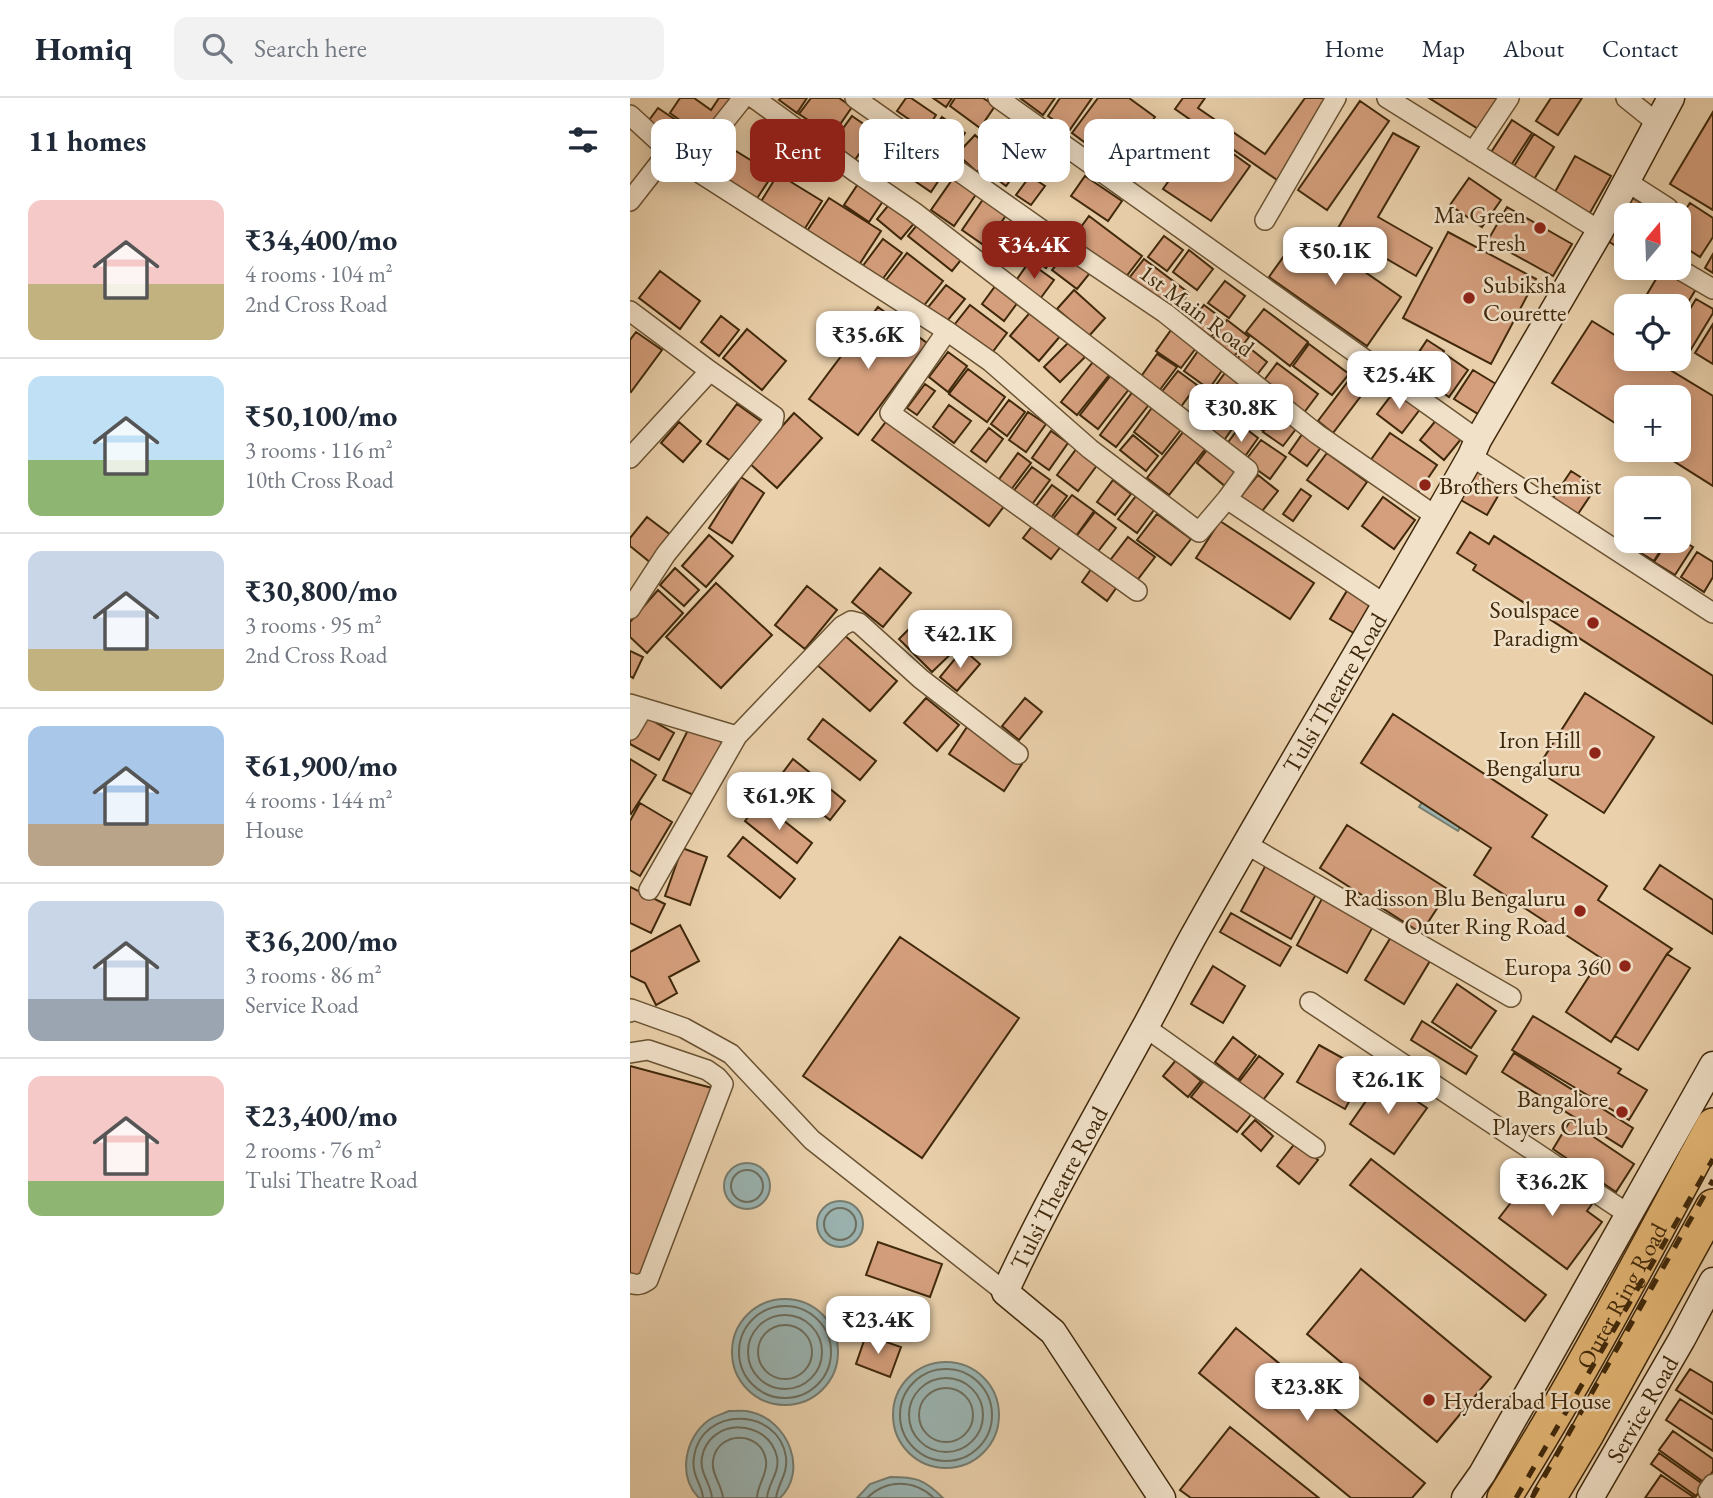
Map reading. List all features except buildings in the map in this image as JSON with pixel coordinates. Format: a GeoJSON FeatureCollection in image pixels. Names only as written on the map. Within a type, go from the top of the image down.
{"type":"FeatureCollection","features":[{"type":"Feature","properties":{"kind":"highway","name":"Outer Ring Road"},"geometry":{"type":"LineString","coordinates":[[1504,1498],[1583,1365],[1713,1125]]}},
{"type":"Feature","properties":{"kind":"highway","name":"Outer Ring Road"},"geometry":{"type":"LineString","coordinates":[[1549,1498],[1713,1206]]}},
{"type":"Feature","properties":{"kind":"street"},"geometry":{"type":"LineString","coordinates":[[726,119],[743,98]]}},
{"type":"Feature","properties":{"kind":"street"},"geometry":{"type":"LineString","coordinates":[[714,182],[991,362],[1090,449],[1199,532],[1248,470],[914,212],[754,98]]}},
{"type":"Feature","properties":{"kind":"street","name":"1st Main Road"},"geometry":{"type":"LineString","coordinates":[[855,98],[1030,222],[1165,313],[1317,434],[1437,517]]}},
{"type":"Feature","properties":{"kind":"street"},"geometry":{"type":"LineString","coordinates":[[998,98],[1475,448],[1713,613]]}},
{"type":"Feature","properties":{"kind":"street"},"geometry":{"type":"LineString","coordinates":[[1265,220],[1336,98]]}},
{"type":"Feature","properties":{"kind":"street"},"geometry":{"type":"LineString","coordinates":[[1387,98],[1600,231]]}},
{"type":"Feature","properties":{"kind":"street"},"geometry":{"type":"LineString","coordinates":[[1474,152],[1509,98]]}},
{"type":"Feature","properties":{"kind":"street"},"geometry":{"type":"LineString","coordinates":[[1626,98],[1657,122]]}},
{"type":"Feature","properties":{"kind":"street","name":"Tulsi Theatre Road"},"geometry":{"type":"LineString","coordinates":[[1004,1293],[1065,1172],[1196,930],[1387,605],[1600,231],[1671,98]]}},
{"type":"Feature","properties":{"kind":"street"},"geometry":{"type":"LineString","coordinates":[[630,116],[651,135]]}},
{"type":"Feature","properties":{"kind":"street"},"geometry":{"type":"LineString","coordinates":[[630,201],[651,174]]}},
{"type":"Feature","properties":{"kind":"street"},"geometry":{"type":"LineString","coordinates":[[1626,181],[1660,203]]}},
{"type":"Feature","properties":{"kind":"street"},"geometry":{"type":"LineString","coordinates":[[1691,276],[1713,289]]}},
{"type":"Feature","properties":{"kind":"street"},"geometry":{"type":"LineString","coordinates":[[630,609],[666,554],[773,422],[774,416],[634,321]]}},
{"type":"Feature","properties":{"kind":"street"},"geometry":{"type":"LineString","coordinates":[[947,331],[890,413],[1137,591]]}},
{"type":"Feature","properties":{"kind":"street"},"geometry":{"type":"LineString","coordinates":[[630,458],[710,371]]}},
{"type":"Feature","properties":{"kind":"street"},"geometry":{"type":"LineString","coordinates":[[1227,499],[1387,605]]}},
{"type":"Feature","properties":{"kind":"street"},"geometry":{"type":"LineString","coordinates":[[649,890],[737,736],[842,626],[851,621],[859,623],[921,679],[1018,754]]}},
{"type":"Feature","properties":{"kind":"street"},"geometry":{"type":"LineString","coordinates":[[630,730],[636,706],[737,736]]}},
{"type":"Feature","properties":{"kind":"street"},"geometry":{"type":"LineString","coordinates":[[1246,844],[1511,997]]}},
{"type":"Feature","properties":{"kind":"street"},"geometry":{"type":"LineString","coordinates":[[1310,1002],[1628,1214]]}},
{"type":"Feature","properties":{"kind":"street"},"geometry":{"type":"LineString","coordinates":[[630,1010],[684,1028],[731,1054],[812,1140],[1053,1332],[1162,1498]]}},
{"type":"Feature","properties":{"kind":"street"},"geometry":{"type":"LineString","coordinates":[[1145,1027],[1315,1148]]}},
{"type":"Feature","properties":{"kind":"street"},"geometry":{"type":"LineString","coordinates":[[706,1070],[715,1045]]}},
{"type":"Feature","properties":{"kind":"street"},"geometry":{"type":"LineString","coordinates":[[630,1053],[648,1051],[706,1070],[718,1077],[723,1084],[648,1280],[642,1284],[630,1283]]}},
{"type":"Feature","properties":{"kind":"street"},"geometry":{"type":"LineString","coordinates":[[1465,1498],[1482,1474],[1713,1065]]}},
{"type":"Feature","properties":{"kind":"street","name":"Service Road"},"geometry":{"type":"LineString","coordinates":[[1590,1498],[1713,1281]]}},
{"type":"Feature","properties":{"kind":"water"},"geometry":{"type":"Polygon","coordinates":[[[1431,787],[1471,811],[1458,831],[1419,807],[1431,787]]]}},
{"type":"Feature","properties":{"kind":"water"},"geometry":{"type":"Polygon","coordinates":[[[747,1163],[763,1170],[770,1186],[763,1202],[747,1209],[731,1202],[724,1186],[731,1170],[747,1163]]]}},
{"type":"Feature","properties":{"kind":"water"},"geometry":{"type":"Polygon","coordinates":[[[840,1201],[856,1208],[863,1224],[856,1240],[840,1247],[824,1240],[817,1224],[824,1208],[840,1201]]]}},
{"type":"Feature","properties":{"kind":"water"},"geometry":{"type":"Polygon","coordinates":[[[785,1299],[805,1303],[823,1314],[834,1332],[838,1352],[834,1372],[823,1390],[805,1401],[785,1405],[765,1401],[747,1390],[736,1372],[732,1352],[736,1332],[747,1314],[765,1303],[785,1299]]]}},
{"type":"Feature","properties":{"kind":"water"},"geometry":{"type":"Polygon","coordinates":[[[946,1362],[966,1366],[984,1377],[995,1395],[999,1415],[995,1435],[984,1453],[966,1464],[946,1468],[926,1464],[908,1453],[897,1435],[893,1415],[897,1395],[908,1377],[926,1366],[946,1362]]]}},
{"type":"Feature","properties":{"kind":"water"},"geometry":{"type":"Polygon","coordinates":[[[729,1411],[748,1411],[764,1417],[784,1435],[793,1461],[793,1474],[789,1487],[780,1498],[699,1498],[692,1489],[686,1468],[689,1446],[694,1436],[709,1420],[729,1411]]]}},
{"type":"Feature","properties":{"kind":"water"},"geometry":{"type":"Polygon","coordinates":[[[890,1477],[919,1480],[943,1498],[857,1498],[870,1484],[890,1477]]]}},
{"type":"Feature","properties":{"kind":"railway"},"geometry":{"type":"LineString","coordinates":[[1516,1498],[1713,1159]]}},
{"type":"Feature","properties":{"kind":"railway"},"geometry":{"type":"LineString","coordinates":[[1532,1498],[1713,1180]]}},
{"type":"Feature","properties":{"kind":"place","name":"Ma Green Fresh"},"geometry":{"type":"Point","coordinates":[1540,228]}},
{"type":"Feature","properties":{"kind":"place","name":"Subiksha Courette"},"geometry":{"type":"Point","coordinates":[1469,298]}},
{"type":"Feature","properties":{"kind":"place","name":"Brothers Chemist"},"geometry":{"type":"Point","coordinates":[1425,485]}},
{"type":"Feature","properties":{"kind":"place","name":"Soulspace Paradigm"},"geometry":{"type":"Point","coordinates":[1593,623]}},
{"type":"Feature","properties":{"kind":"place","name":"Iron Hill Bengaluru"},"geometry":{"type":"Point","coordinates":[1595,753]}},
{"type":"Feature","properties":{"kind":"place","name":"Radisson Blu Bengaluru Outer Ring Road"},"geometry":{"type":"Point","coordinates":[1580,911]}},
{"type":"Feature","properties":{"kind":"place","name":"Europa 360"},"geometry":{"type":"Point","coordinates":[1625,966]}},
{"type":"Feature","properties":{"kind":"place","name":"Bangalore Players Club"},"geometry":{"type":"Point","coordinates":[1622,1112]}},
{"type":"Feature","properties":{"kind":"place","name":"Hyderabad House"},"geometry":{"type":"Point","coordinates":[1429,1400]}}]}
